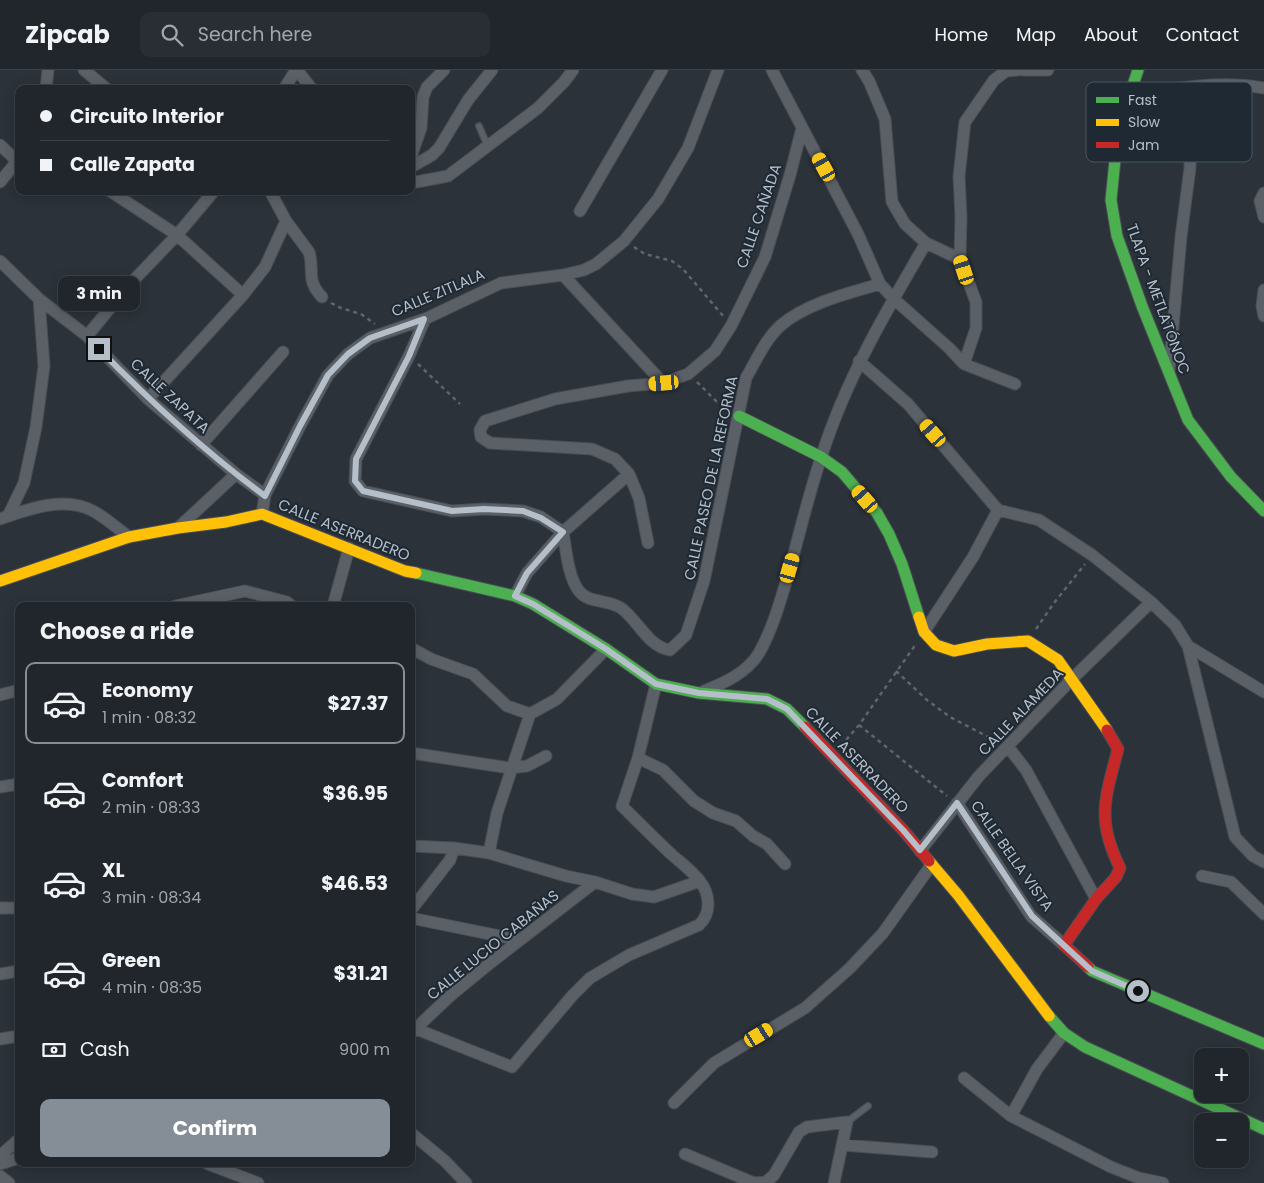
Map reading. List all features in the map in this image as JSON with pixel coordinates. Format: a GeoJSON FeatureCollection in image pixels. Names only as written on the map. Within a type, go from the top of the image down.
{"type":"FeatureCollection","features":[{"type":"Feature","properties":{"kind":"street"},"geometry":{"type":"LineString","coordinates":[[46,85],[48,70]]}},
{"type":"Feature","properties":{"kind":"street"},"geometry":{"type":"LineString","coordinates":[[84,70],[102,85]]}},
{"type":"Feature","properties":{"kind":"street"},"geometry":{"type":"LineString","coordinates":[[287,85],[297,70],[309,85]]}},
{"type":"Feature","properties":{"kind":"street"},"geometry":{"type":"LineString","coordinates":[[415,145],[421,128],[422,97],[427,87],[444,70]]}},
{"type":"Feature","properties":{"kind":"street"},"geometry":{"type":"LineString","coordinates":[[415,165],[432,155],[439,148],[468,100],[492,70]]}},
{"type":"Feature","properties":{"kind":"street"},"geometry":{"type":"LineString","coordinates":[[415,182],[448,176],[538,108],[564,82],[573,70]]}},
{"type":"Feature","properties":{"kind":"street"},"geometry":{"type":"LineString","coordinates":[[580,211],[662,70]]}},
{"type":"Feature","properties":{"kind":"street","name":"CALLE ZITLALA"},"geometry":{"type":"LineString","coordinates":[[265,496],[328,375],[348,354],[370,338],[424,319],[501,283],[563,275],[584,270],[596,264],[624,241],[658,199],[688,148],[718,70]]}},
{"type":"Feature","properties":{"kind":"street"},"geometry":{"type":"LineString","coordinates":[[772,70],[858,234],[880,284],[894,299],[950,348],[964,364],[1016,384]]}},
{"type":"Feature","properties":{"kind":"street"},"geometry":{"type":"LineString","coordinates":[[862,70],[869,81],[885,119],[892,202],[905,224],[926,243],[960,259]]}},
{"type":"Feature","properties":{"kind":"street"},"geometry":{"type":"LineString","coordinates":[[964,364],[976,328],[976,302],[960,259],[961,217],[959,176],[965,122],[994,80],[1006,71],[1018,70]]}},
{"type":"Feature","properties":{"kind":"street"},"geometry":{"type":"LineString","coordinates":[[1023,70],[1048,70]]}},
{"type":"Feature","properties":{"kind":"street","name":"TLAPA - METLATÓNOC"},"geometry":{"type":"LineString","coordinates":[[1134,82],[1138,70]]}},
{"type":"Feature","properties":{"kind":"street","name":"CALLE CAÑADA"},"geometry":{"type":"LineString","coordinates":[[629,474],[615,459],[592,449],[490,444],[481,437],[480,430],[485,421],[555,399],[628,386],[664,383],[688,374],[715,351],[731,326],[764,257],[790,175],[802,128]]}},
{"type":"Feature","properties":{"kind":"street"},"geometry":{"type":"LineString","coordinates":[[0,145],[15,158]]}},
{"type":"Feature","properties":{"kind":"street","name":"TLAPA - METLATÓNOC"},"geometry":{"type":"LineString","coordinates":[[1115,162],[1111,200],[1118,236],[1169,375],[1188,420],[1232,477],[1264,511]]}},
{"type":"Feature","properties":{"kind":"street"},"geometry":{"type":"LineString","coordinates":[[1169,375],[1181,237],[1190,162]]}},
{"type":"Feature","properties":{"kind":"street"},"geometry":{"type":"LineString","coordinates":[[0,182],[15,164]]}},
{"type":"Feature","properties":{"kind":"street"},"geometry":{"type":"LineString","coordinates":[[1264,193],[1260,201],[1264,217]]}},
{"type":"Feature","properties":{"kind":"street"},"geometry":{"type":"LineString","coordinates":[[116,195],[177,235],[243,295]]}},
{"type":"Feature","properties":{"kind":"street"},"geometry":{"type":"LineString","coordinates":[[87,336],[130,284],[177,235],[211,195]]}},
{"type":"Feature","properties":{"kind":"street"},"geometry":{"type":"LineString","coordinates":[[272,195],[286,221],[309,252],[311,281],[322,297]]}},
{"type":"Feature","properties":{"kind":"street"},"geometry":{"type":"LineString","coordinates":[[148,399],[243,295],[266,267],[286,221]]}},
{"type":"Feature","properties":{"kind":"street"},"geometry":{"type":"LineString","coordinates":[[699,693],[739,674],[758,655],[774,623],[821,457],[843,396],[859,361],[926,243]]}},
{"type":"Feature","properties":{"kind":"street","name":"CALLE ZAPATA"},"geometry":{"type":"LineString","coordinates":[[0,261],[39,299],[87,336],[148,399],[201,445],[265,496]]}},
{"type":"Feature","properties":{"kind":"street"},"geometry":{"type":"LineString","coordinates":[[563,275],[664,383]]}},
{"type":"Feature","properties":{"kind":"street","name":"CALLE PASEO DE LA REFORMA"},"geometry":{"type":"LineString","coordinates":[[563,532],[568,566],[577,589],[583,596],[620,607],[655,643],[663,649],[670,650],[686,635],[693,617],[704,581],[746,378],[763,348],[780,327],[797,314],[823,302],[880,284]]}},
{"type":"Feature","properties":{"kind":"street"},"geometry":{"type":"LineString","coordinates":[[1264,290],[1262,306],[1264,316]]}},
{"type":"Feature","properties":{"kind":"street"},"geometry":{"type":"LineString","coordinates":[[4,518],[24,483],[36,427],[44,366],[39,299]]}},
{"type":"Feature","properties":{"kind":"street"},"geometry":{"type":"LineString","coordinates":[[424,319],[409,356],[356,459],[355,481],[363,491],[452,511],[484,509],[523,511],[541,518],[563,532]]}},
{"type":"Feature","properties":{"kind":"street"},"geometry":{"type":"LineString","coordinates":[[201,445],[283,352]]}},
{"type":"Feature","properties":{"kind":"street"},"geometry":{"type":"LineString","coordinates":[[859,361],[908,404],[998,510],[1039,520],[1092,556],[1151,602],[1175,625],[1188,646],[1234,836],[1253,856],[1264,862]]}},
{"type":"Feature","properties":{"kind":"street"},"geometry":{"type":"LineString","coordinates":[[739,416],[821,457],[842,472],[877,513],[889,534],[902,564],[924,632],[936,645],[954,651],[987,644],[1028,641],[1058,660],[1105,726],[1118,749],[1105,799],[1103,824],[1110,850],[1120,868],[1116,877],[1096,898],[1064,946],[1092,971],[1264,1044]]}},
{"type":"Feature","properties":{"kind":"street"},"geometry":{"type":"LineString","coordinates":[[178,528],[236,474]]}},
{"type":"Feature","properties":{"kind":"street"},"geometry":{"type":"LineString","coordinates":[[515,596],[527,573],[563,532],[629,474],[640,498],[648,543]]}},
{"type":"Feature","properties":{"kind":"street"},"geometry":{"type":"LineString","coordinates":[[262,514],[265,496]]}},
{"type":"Feature","properties":{"kind":"street"},"geometry":{"type":"LineString","coordinates":[[4,518],[51,504],[79,505],[95,512],[129,537]]}},
{"type":"Feature","properties":{"kind":"street"},"geometry":{"type":"LineString","coordinates":[[924,632],[973,557],[998,510]]}},
{"type":"Feature","properties":{"kind":"street","name":"CALLE ASERRADERO"},"geometry":{"type":"LineString","coordinates":[[0,581],[129,537],[226,522],[262,514],[405,571],[515,596],[533,604],[606,649],[656,684],[699,693],[767,699],[787,709],[903,830],[958,895],[1047,1014],[1064,1033],[1085,1047],[1264,1129]]}},
{"type":"Feature","properties":{"kind":"street"},"geometry":{"type":"LineString","coordinates":[[335,602],[349,548]]}},
{"type":"Feature","properties":{"kind":"street"},"geometry":{"type":"LineString","coordinates":[[194,602],[245,591],[287,602]]}},
{"type":"Feature","properties":{"kind":"street","name":"CALLE ALAMEDA"},"geometry":{"type":"LineString","coordinates":[[920,850],[980,776],[1072,679],[1151,602]]}},
{"type":"Feature","properties":{"kind":"street"},"geometry":{"type":"LineString","coordinates":[[1188,646],[1264,692]]}},
{"type":"Feature","properties":{"kind":"street"},"geometry":{"type":"LineString","coordinates":[[489,853],[497,813],[510,768],[530,714],[557,699],[606,649]]}},
{"type":"Feature","properties":{"kind":"street"},"geometry":{"type":"LineString","coordinates":[[415,650],[432,659],[473,674],[507,706],[530,714]]}},
{"type":"Feature","properties":{"kind":"street"},"geometry":{"type":"LineString","coordinates":[[415,1030],[512,1067],[572,996],[590,978],[629,954],[699,925],[706,919],[709,911],[708,900],[700,881],[622,806],[638,758],[656,684]]}},
{"type":"Feature","properties":{"kind":"street"},"geometry":{"type":"LineString","coordinates":[[0,695],[15,691]]}},
{"type":"Feature","properties":{"kind":"street"},"geometry":{"type":"LineString","coordinates":[[1008,748],[1026,770],[1096,898]]}},
{"type":"Feature","properties":{"kind":"street"},"geometry":{"type":"LineString","coordinates":[[415,754],[510,768],[527,766],[546,756]]}},
{"type":"Feature","properties":{"kind":"street"},"geometry":{"type":"LineString","coordinates":[[638,758],[663,770],[694,801],[713,813],[736,821],[753,836],[767,844],[785,864]]}},
{"type":"Feature","properties":{"kind":"street"},"geometry":{"type":"LineString","coordinates":[[0,787],[15,785]]}},
{"type":"Feature","properties":{"kind":"street","name":"CALLE BELLA VISTA"},"geometry":{"type":"LineString","coordinates":[[957,803],[1032,916],[1064,946]]}},
{"type":"Feature","properties":{"kind":"street"},"geometry":{"type":"LineString","coordinates":[[415,846],[454,848],[489,853],[632,894],[654,897],[700,881]]}},
{"type":"Feature","properties":{"kind":"street"},"geometry":{"type":"LineString","coordinates":[[415,905],[450,860],[454,848]]}},
{"type":"Feature","properties":{"kind":"street"},"geometry":{"type":"LineString","coordinates":[[674,1103],[714,1063],[805,1008],[843,974],[884,933],[932,864]]}},
{"type":"Feature","properties":{"kind":"street"},"geometry":{"type":"LineString","coordinates":[[1202,876],[1230,882],[1264,914]]}},
{"type":"Feature","properties":{"kind":"street","name":"CALLE LUCIO CABAÑAS"},"geometry":{"type":"LineString","coordinates":[[415,1027],[519,940],[548,920],[595,882]]}},
{"type":"Feature","properties":{"kind":"street"},"geometry":{"type":"LineString","coordinates":[[0,908],[15,908]]}},
{"type":"Feature","properties":{"kind":"street"},"geometry":{"type":"LineString","coordinates":[[415,919],[519,940]]}},
{"type":"Feature","properties":{"kind":"street"},"geometry":{"type":"LineString","coordinates":[[0,974],[15,972]]}},
{"type":"Feature","properties":{"kind":"street"},"geometry":{"type":"LineString","coordinates":[[1011,1116],[1037,1069],[1064,1033]]}},
{"type":"Feature","properties":{"kind":"street"},"geometry":{"type":"LineString","coordinates":[[0,1039],[15,1037]]}},
{"type":"Feature","properties":{"kind":"street"},"geometry":{"type":"LineString","coordinates":[[964,1078],[1011,1116],[1111,1167],[1139,1178],[1163,1183]]}},
{"type":"Feature","properties":{"kind":"street"},"geometry":{"type":"LineString","coordinates":[[685,1154],[754,1183],[766,1182],[774,1175],[799,1132],[807,1127],[847,1122],[834,1183]]}},
{"type":"Feature","properties":{"kind":"street"},"geometry":{"type":"LineString","coordinates":[[415,1136],[445,1161],[466,1183]]}},
{"type":"Feature","properties":{"kind":"street"},"geometry":{"type":"LineString","coordinates":[[0,1156],[15,1143]]}},
{"type":"Feature","properties":{"kind":"street"},"geometry":{"type":"LineString","coordinates":[[843,1145],[932,1152]]}},
{"type":"Feature","properties":{"kind":"street"},"geometry":{"type":"LineString","coordinates":[[0,1164],[15,1159]]}},
{"type":"Feature","properties":{"kind":"street"},"geometry":{"type":"LineString","coordinates":[[216,1167],[258,1183]]}},
{"type":"Feature","properties":{"kind":"street"},"geometry":{"type":"LineString","coordinates":[[0,1176],[9,1183]]}},
{"type":"Feature","properties":{"kind":"lane"},"geometry":{"type":"LineString","coordinates":[[479,126],[488,147]]}},
{"type":"Feature","properties":{"kind":"lane"},"geometry":{"type":"LineString","coordinates":[[847,1122],[868,1106]]}},
{"type":"Feature","properties":{"kind":"path"},"geometry":{"type":"LineString","coordinates":[[624,241],[645,254],[672,261],[683,269],[731,326]]}},
{"type":"Feature","properties":{"kind":"path"},"geometry":{"type":"LineString","coordinates":[[322,297],[341,308],[361,314],[386,331]]}},
{"type":"Feature","properties":{"kind":"path"},"geometry":{"type":"LineString","coordinates":[[409,356],[460,404]]}},
{"type":"Feature","properties":{"kind":"path"},"geometry":{"type":"LineString","coordinates":[[688,374],[716,401],[739,416]]}},
{"type":"Feature","properties":{"kind":"path"},"geometry":{"type":"LineString","coordinates":[[1028,641],[1054,603],[1092,556]]}},
{"type":"Feature","properties":{"kind":"path"},"geometry":{"type":"LineString","coordinates":[[832,757],[859,725],[924,632]]}},
{"type":"Feature","properties":{"kind":"path"},"geometry":{"type":"LineString","coordinates":[[896,671],[927,700],[950,717],[1008,748]]}},
{"type":"Feature","properties":{"kind":"path"},"geometry":{"type":"LineString","coordinates":[[859,725],[957,803]]}},
{"type":"Feature","properties":{"kind":"traffic: fast"},"geometry":{"type":"LineString","coordinates":[[1134,82],[1138,70]]}},
{"type":"Feature","properties":{"kind":"traffic: fast"},"geometry":{"type":"LineString","coordinates":[[1115,162],[1111,200],[1117,236],[1142,306],[1188,420],[1231,477],[1264,511]]}},
{"type":"Feature","properties":{"kind":"traffic: fast"},"geometry":{"type":"LineString","coordinates":[[739,416],[821,457],[842,472],[877,513],[889,534],[902,564],[919,617]]}},
{"type":"Feature","properties":{"kind":"traffic: fast"},"geometry":{"type":"LineString","coordinates":[[416,573],[515,596],[533,604],[606,649],[656,684],[699,693],[767,699],[787,709],[805,727]]}},
{"type":"Feature","properties":{"kind":"traffic: fast"},"geometry":{"type":"LineString","coordinates":[[1088,967],[1092,971],[1264,1044]]}},
{"type":"Feature","properties":{"kind":"traffic: fast"},"geometry":{"type":"LineString","coordinates":[[1049,1016],[1064,1033],[1085,1047],[1264,1129]]}},
{"type":"Feature","properties":{"kind":"traffic: slow"},"geometry":{"type":"LineString","coordinates":[[0,581],[129,537],[226,522],[262,514],[405,571],[416,573]]}},
{"type":"Feature","properties":{"kind":"traffic: slow"},"geometry":{"type":"LineString","coordinates":[[919,617],[924,632],[936,645],[954,651],[987,644],[1028,641],[1058,660],[1107,730]]}},
{"type":"Feature","properties":{"kind":"traffic: slow"},"geometry":{"type":"LineString","coordinates":[[929,861],[958,895],[1049,1016]]}},
{"type":"Feature","properties":{"kind":"traffic: jam"},"geometry":{"type":"LineString","coordinates":[[805,727],[903,830],[929,861]]}},
{"type":"Feature","properties":{"kind":"traffic: jam"},"geometry":{"type":"LineString","coordinates":[[1088,967],[1064,945],[1096,899],[1116,877],[1120,868],[1112,851],[1105,822],[1109,782],[1118,749],[1107,730]]}},
{"type":"Feature","properties":{"kind":"route"},"geometry":{"type":"LineString","coordinates":[[99,349],[148,399],[201,445],[265,496],[270,483],[328,375],[348,354],[370,338],[424,319],[409,356],[356,459],[355,481],[363,491],[452,511],[484,509],[523,511],[541,518],[563,532],[527,573],[515,596],[533,604],[606,649],[656,684],[699,693],[767,699],[787,709],[920,850],[957,803],[1032,916],[1092,971],[1138,991]]}}]}
